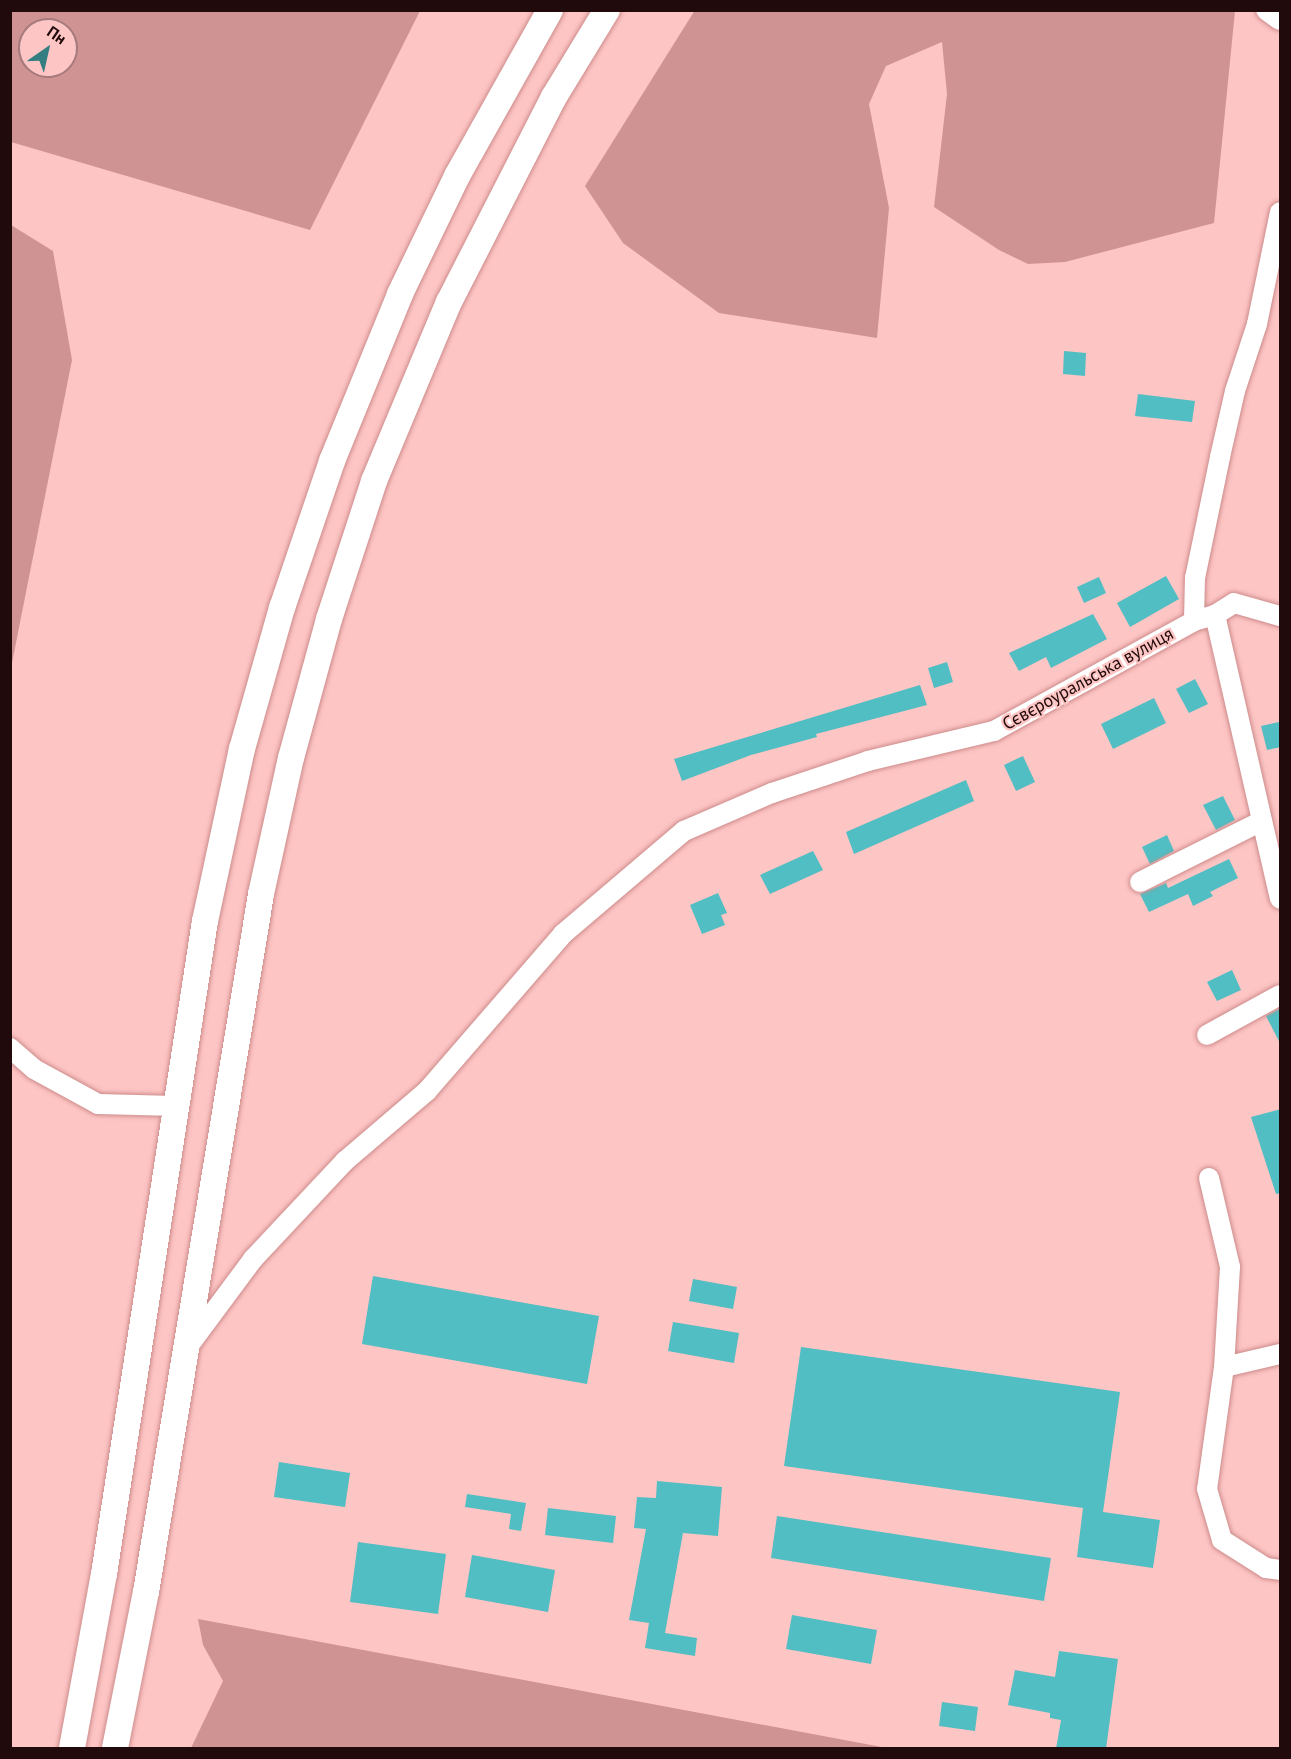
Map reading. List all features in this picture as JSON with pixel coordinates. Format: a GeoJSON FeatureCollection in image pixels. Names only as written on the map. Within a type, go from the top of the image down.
{"type":"FeatureCollection","features":[{"type":"Feature","properties":{"kind":"main road"},"geometry":{"type":"LineString","coordinates":[[72,1749],[105,1574],[205,921],[242,749],[282,608],[332,461],[410,272],[513,71],[550,10]]}},
{"type":"Feature","properties":{"kind":"main road"},"geometry":{"type":"LineString","coordinates":[[115,1749],[146,1593],[261,894],[291,758],[330,618],[374,481],[449,302],[554,97],[607,10]]}},
{"type":"Feature","properties":{"kind":"street"},"geometry":{"type":"LineString","coordinates":[[1266,10],[1281,20]]}},
{"type":"Feature","properties":{"kind":"street"},"geometry":{"type":"LineString","coordinates":[[1194,621],[1195,578],[1220,457],[1235,391],[1257,324],[1281,212]]}},
{"type":"Feature","properties":{"kind":"street","name":"Сєвєроуральська вулиця"},"geometry":{"type":"LineString","coordinates":[[187,1348],[253,1259],[345,1161],[427,1091],[563,934],[684,831],[772,793],[867,761],[994,731],[1194,621],[1215,615],[1234,603],[1281,616]]}},
{"type":"Feature","properties":{"kind":"street"},"geometry":{"type":"LineString","coordinates":[[1215,615],[1281,899]]}},
{"type":"Feature","properties":{"kind":"street"},"geometry":{"type":"LineString","coordinates":[[1140,882],[1262,821]]}},
{"type":"Feature","properties":{"kind":"street"},"geometry":{"type":"LineString","coordinates":[[1207,1035],[1281,994]]}},
{"type":"Feature","properties":{"kind":"street"},"geometry":{"type":"LineString","coordinates":[[10,1048],[43,1075],[98,1104],[176,1106]]}},
{"type":"Feature","properties":{"kind":"street"},"geometry":{"type":"LineString","coordinates":[[1209,1178],[1230,1267],[1224,1367],[1207,1489],[1222,1540],[1266,1568],[1281,1570]]}},
{"type":"Feature","properties":{"kind":"street"},"geometry":{"type":"LineString","coordinates":[[1224,1367],[1281,1354]]}},
{"type":"Feature","properties":{"kind":"shaded area"},"geometry":{"type":"Polygon","coordinates":[[[695,10],[1235,11],[1214,223],[1065,262],[1028,264],[999,250],[934,207],[947,94],[942,42],[886,66],[869,104],[889,208],[877,338],[719,313],[623,243],[585,186],[695,10]]]}},
{"type":"Feature","properties":{"kind":"shaded area"},"geometry":{"type":"Polygon","coordinates":[[[10,11],[420,11],[310,230],[11,142],[10,11]]]}},
{"type":"Feature","properties":{"kind":"shaded area"},"geometry":{"type":"Polygon","coordinates":[[[11,225],[53,251],[72,360],[11,668],[11,225]]]}},
{"type":"Feature","properties":{"kind":"shaded area"},"geometry":{"type":"Polygon","coordinates":[[[198,1619],[887,1748],[191,1748],[223,1681],[203,1645],[198,1619]]]}},
{"type":"Feature","properties":{"kind":"building"},"geometry":{"type":"Polygon","coordinates":[[[1064,351],[1086,353],[1085,376],[1063,374],[1064,351]]]}},
{"type":"Feature","properties":{"kind":"building"},"geometry":{"type":"Polygon","coordinates":[[[1138,394],[1195,401],[1192,422],[1135,416],[1138,394]]]}},
{"type":"Feature","properties":{"kind":"building"},"geometry":{"type":"Polygon","coordinates":[[[1166,576],[1179,599],[1130,627],[1117,603],[1166,576]]]}},
{"type":"Feature","properties":{"kind":"building"},"geometry":{"type":"Polygon","coordinates":[[[1099,577],[1106,593],[1084,603],[1077,587],[1099,577]]]}},
{"type":"Feature","properties":{"kind":"building"},"geometry":{"type":"Polygon","coordinates":[[[1093,614],[1107,639],[1051,668],[1046,657],[1019,671],[1009,653],[1093,614]]]}},
{"type":"Feature","properties":{"kind":"building"},"geometry":{"type":"Polygon","coordinates":[[[947,662],[953,682],[934,688],[928,668],[947,662]]]}},
{"type":"Feature","properties":{"kind":"building"},"geometry":{"type":"Polygon","coordinates":[[[1195,679],[1208,704],[1189,713],[1176,689],[1195,679]]]}},
{"type":"Feature","properties":{"kind":"building"},"geometry":{"type":"Polygon","coordinates":[[[920,685],[927,705],[816,734],[817,737],[751,755],[682,781],[674,759],[920,685]]]}},
{"type":"Feature","properties":{"kind":"building"},"geometry":{"type":"Polygon","coordinates":[[[1154,698],[1166,723],[1113,749],[1101,724],[1154,698]]]}},
{"type":"Feature","properties":{"kind":"building"},"geometry":{"type":"Polygon","coordinates":[[[1279,722],[1281,747],[1267,750],[1261,726],[1279,722]]]}},
{"type":"Feature","properties":{"kind":"building"},"geometry":{"type":"Polygon","coordinates":[[[1023,756],[1035,782],[1016,791],[1004,765],[1023,756]]]}},
{"type":"Feature","properties":{"kind":"building"},"geometry":{"type":"Polygon","coordinates":[[[966,780],[974,801],[854,854],[846,832],[966,780]]]}},
{"type":"Feature","properties":{"kind":"building"},"geometry":{"type":"Polygon","coordinates":[[[1223,796],[1235,820],[1216,830],[1203,805],[1223,796]]]}},
{"type":"Feature","properties":{"kind":"building"},"geometry":{"type":"Polygon","coordinates":[[[1167,835],[1174,851],[1150,864],[1142,847],[1167,835]]]}},
{"type":"Feature","properties":{"kind":"building"},"geometry":{"type":"Polygon","coordinates":[[[813,851],[823,870],[770,894],[760,875],[813,851]]]}},
{"type":"Feature","properties":{"kind":"building"},"geometry":{"type":"Polygon","coordinates":[[[1229,859],[1238,878],[1210,892],[1213,896],[1193,906],[1188,894],[1149,912],[1140,894],[1166,883],[1168,888],[1229,859]]]}},
{"type":"Feature","properties":{"kind":"building"},"geometry":{"type":"Polygon","coordinates":[[[718,893],[727,913],[721,915],[725,925],[702,934],[690,905],[718,893]]]}},
{"type":"Feature","properties":{"kind":"building"},"geometry":{"type":"Polygon","coordinates":[[[1232,970],[1241,990],[1217,1001],[1207,982],[1232,970]]]}},
{"type":"Feature","properties":{"kind":"building"},"geometry":{"type":"Polygon","coordinates":[[[1281,1008],[1281,1045],[1266,1016],[1281,1008]]]}},
{"type":"Feature","properties":{"kind":"building"},"geometry":{"type":"Polygon","coordinates":[[[1281,1109],[1281,1193],[1276,1194],[1251,1117],[1281,1109]]]}},
{"type":"Feature","properties":{"kind":"building"},"geometry":{"type":"Polygon","coordinates":[[[373,1276],[599,1316],[587,1384],[362,1344],[373,1276]]]}},
{"type":"Feature","properties":{"kind":"building"},"geometry":{"type":"Polygon","coordinates":[[[693,1279],[737,1287],[733,1309],[689,1301],[693,1279]]]}},
{"type":"Feature","properties":{"kind":"building"},"geometry":{"type":"Polygon","coordinates":[[[673,1322],[739,1333],[734,1363],[668,1351],[673,1322]]]}},
{"type":"Feature","properties":{"kind":"building"},"geometry":{"type":"Polygon","coordinates":[[[801,1347],[1120,1392],[1103,1512],[1160,1520],[1153,1568],[1077,1557],[1083,1508],[784,1466],[801,1347]]]}},
{"type":"Feature","properties":{"kind":"building"},"geometry":{"type":"Polygon","coordinates":[[[279,1462],[350,1473],[345,1507],[274,1497],[279,1462]]]}},
{"type":"Feature","properties":{"kind":"building"},"geometry":{"type":"Polygon","coordinates":[[[657,1481],[722,1487],[718,1536],[683,1533],[665,1633],[697,1638],[695,1656],[645,1648],[649,1623],[629,1620],[646,1529],[634,1528],[637,1497],[656,1498],[657,1481]]]}},
{"type":"Feature","properties":{"kind":"building"},"geometry":{"type":"Polygon","coordinates":[[[467,1494],[526,1503],[521,1531],[509,1529],[511,1514],[465,1507],[467,1494]]]}},
{"type":"Feature","properties":{"kind":"building"},"geometry":{"type":"Polygon","coordinates":[[[548,1508],[616,1516],[613,1543],[545,1535],[548,1508]]]}},
{"type":"Feature","properties":{"kind":"building"},"geometry":{"type":"Polygon","coordinates":[[[777,1516],[1051,1558],[1044,1601],[771,1558],[777,1516]]]}},
{"type":"Feature","properties":{"kind":"building"},"geometry":{"type":"Polygon","coordinates":[[[358,1542],[446,1554],[438,1614],[350,1602],[358,1542]]]}},
{"type":"Feature","properties":{"kind":"building"},"geometry":{"type":"Polygon","coordinates":[[[472,1555],[555,1570],[548,1612],[465,1597],[472,1555]]]}},
{"type":"Feature","properties":{"kind":"building"},"geometry":{"type":"Polygon","coordinates":[[[792,1615],[877,1630],[871,1664],[786,1649],[792,1615]]]}},
{"type":"Feature","properties":{"kind":"building"},"geometry":{"type":"Polygon","coordinates":[[[1059,1651],[1118,1659],[1106,1749],[1056,1749],[1061,1720],[1050,1718],[1050,1713],[1008,1705],[1015,1670],[1055,1677],[1059,1651]]]}},
{"type":"Feature","properties":{"kind":"building"},"geometry":{"type":"Polygon","coordinates":[[[942,1702],[978,1707],[975,1731],[939,1726],[942,1702]]]}}]}
